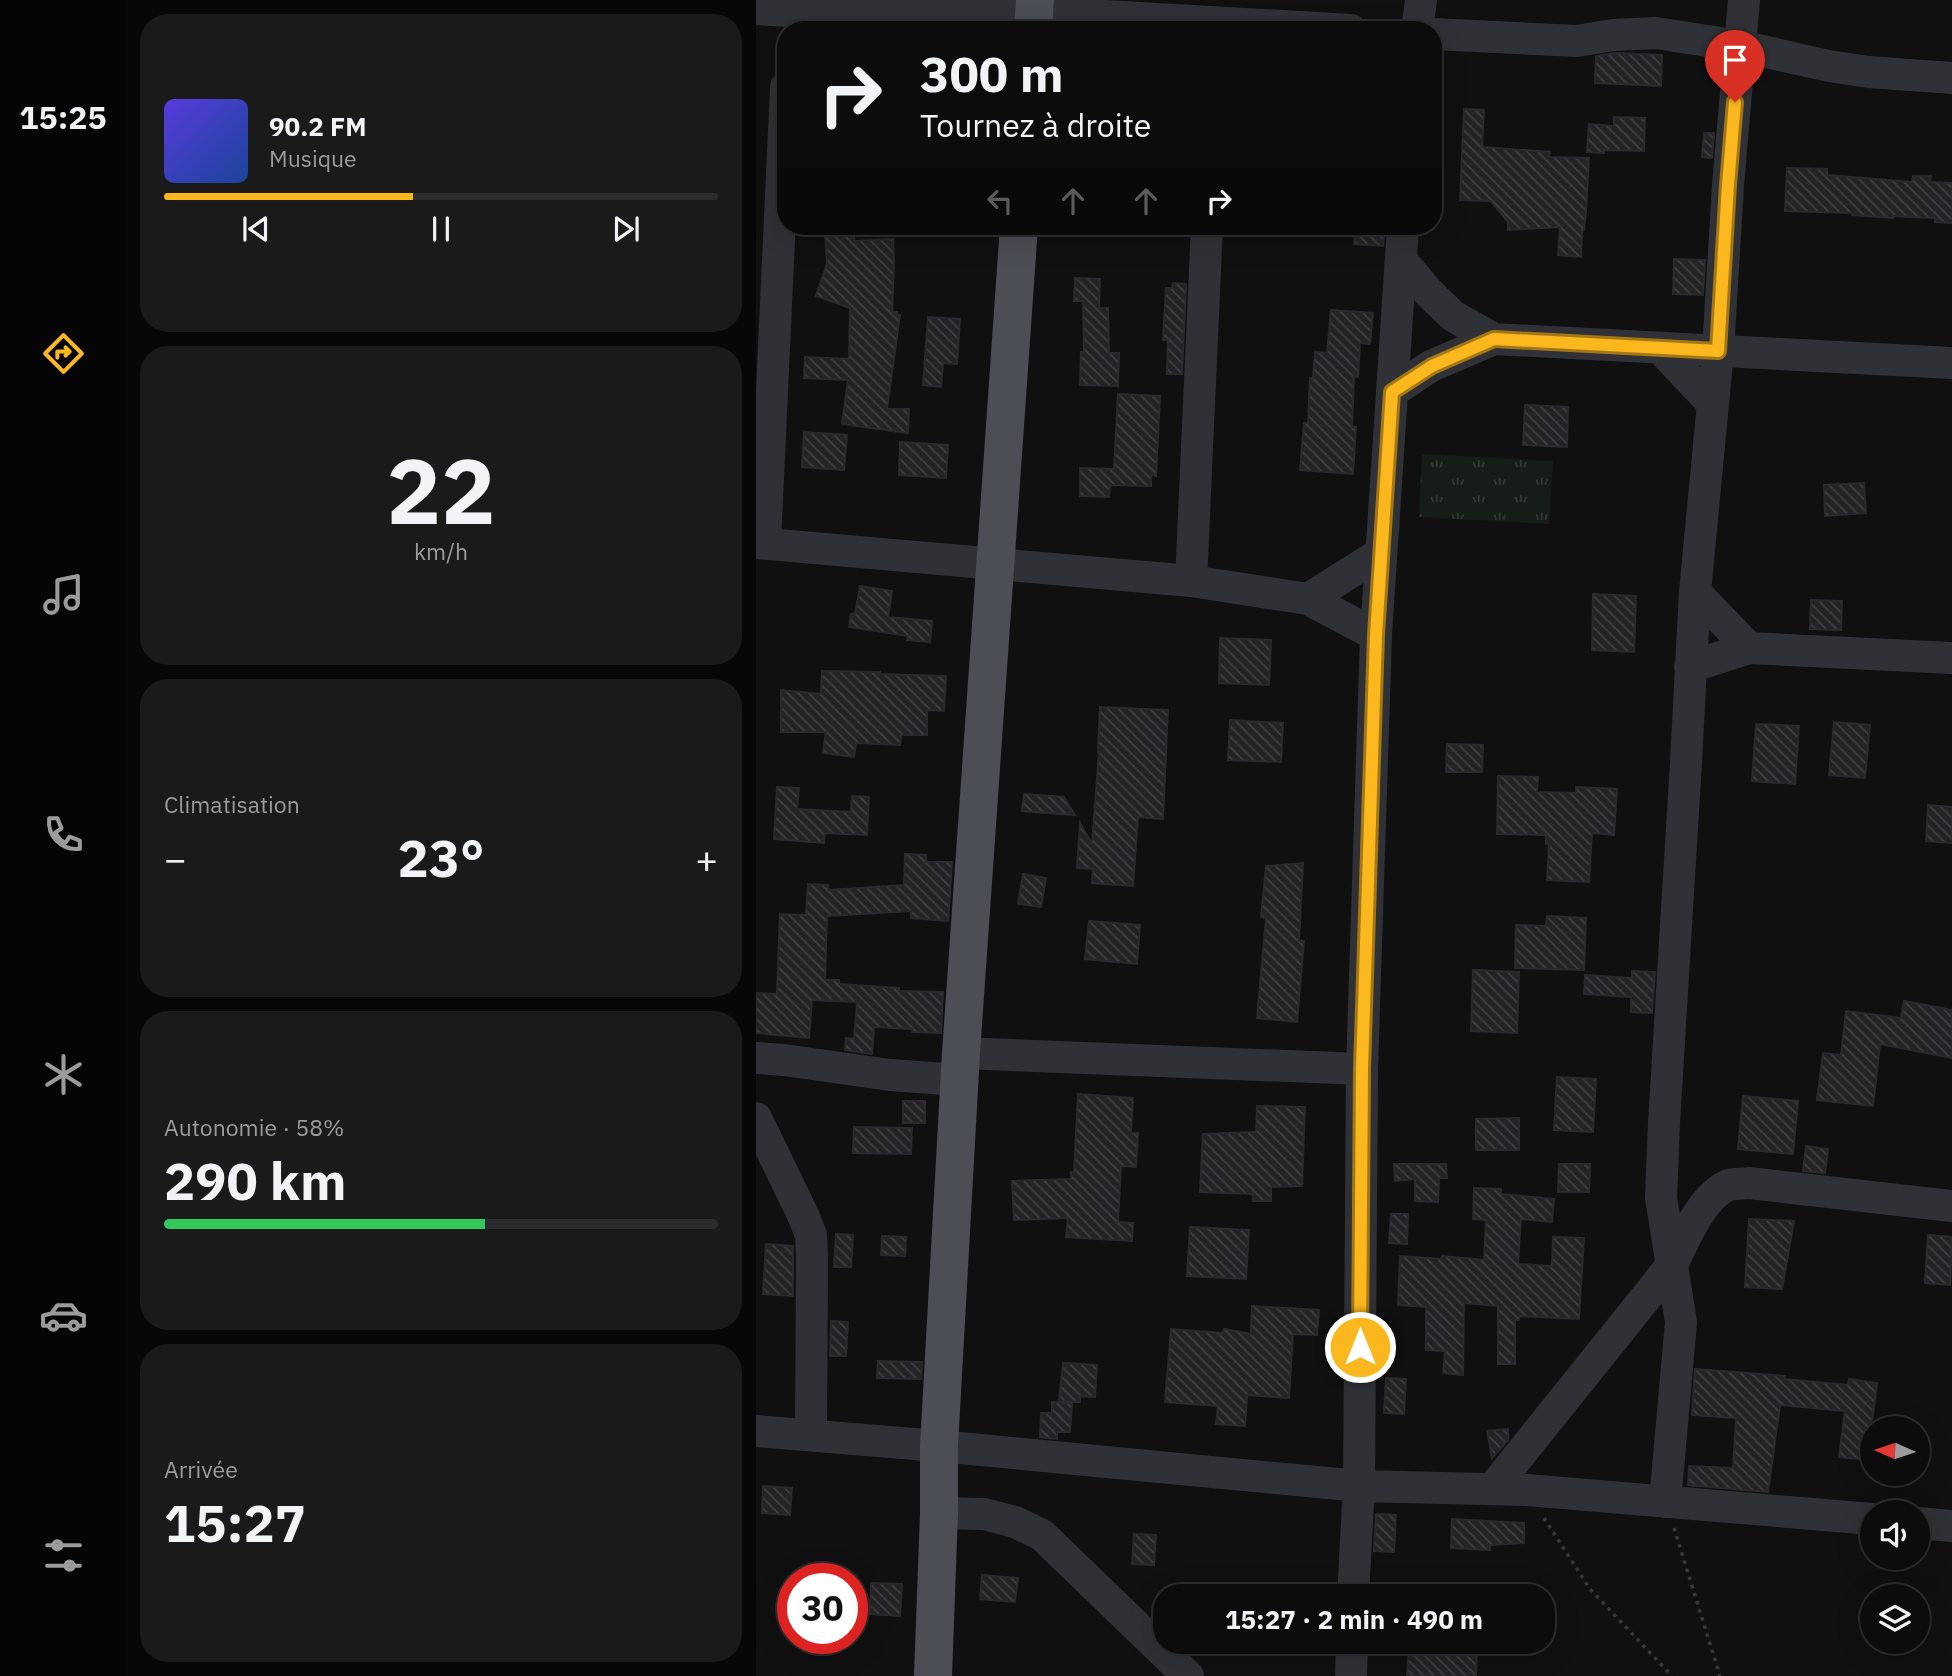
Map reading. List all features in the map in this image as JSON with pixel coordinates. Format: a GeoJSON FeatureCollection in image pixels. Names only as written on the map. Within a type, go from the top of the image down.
{"type":"FeatureCollection","features":[{"type":"Feature","properties":{"kind":"main road"},"geometry":{"type":"LineString","coordinates":[[933,1676],[939,1446],[960,1066],[1018,235]]}},
{"type":"Feature","properties":{"kind":"street"},"geometry":{"type":"LineString","coordinates":[[1418,21],[1421,0]]}},
{"type":"Feature","properties":{"kind":"street"},"geometry":{"type":"LineString","coordinates":[[1665,1502],[1681,1322],[1661,1198],[1662,1173],[1689,667],[1718,351],[1728,185],[1744,0]]}},
{"type":"Feature","properties":{"kind":"street"},"geometry":{"type":"LineString","coordinates":[[756,9],[789,14],[1034,14],[1132,21]]}},
{"type":"Feature","properties":{"kind":"street"},"geometry":{"type":"LineString","coordinates":[[1442,34],[1577,41],[1613,35],[1656,33],[1740,46],[1829,66],[1952,78]]}},
{"type":"Feature","properties":{"kind":"street"},"geometry":{"type":"LineString","coordinates":[[777,201],[764,365],[760,543],[1191,581],[1308,599],[1376,635]]}},
{"type":"Feature","properties":{"kind":"street"},"geometry":{"type":"LineString","coordinates":[[1191,581],[1207,235]]}},
{"type":"Feature","properties":{"kind":"street"},"geometry":{"type":"LineString","coordinates":[[1354,1584],[1359,1486],[1362,1069],[1376,635],[1402,235]]}},
{"type":"Feature","properties":{"kind":"street"},"geometry":{"type":"LineString","coordinates":[[1401,260],[1453,316],[1494,339],[1952,363]]}},
{"type":"Feature","properties":{"kind":"street"},"geometry":{"type":"LineString","coordinates":[[1392,392],[1432,366],[1494,339]]}},
{"type":"Feature","properties":{"kind":"street"},"geometry":{"type":"LineString","coordinates":[[1660,348],[1713,404]]}},
{"type":"Feature","properties":{"kind":"street"},"geometry":{"type":"LineString","coordinates":[[1308,599],[1381,553]]}},
{"type":"Feature","properties":{"kind":"street"},"geometry":{"type":"LineString","coordinates":[[1695,593],[1749,648]]}},
{"type":"Feature","properties":{"kind":"street"},"geometry":{"type":"LineString","coordinates":[[1689,667],[1749,648],[1952,658]]}},
{"type":"Feature","properties":{"kind":"street"},"geometry":{"type":"LineString","coordinates":[[756,1058],[890,1074],[960,1066],[1362,1069]]}},
{"type":"Feature","properties":{"kind":"street"},"geometry":{"type":"LineString","coordinates":[[756,1118],[811,1235],[811,1434]]}},
{"type":"Feature","properties":{"kind":"street"},"geometry":{"type":"LineString","coordinates":[[1493,1488],[1672,1265],[1691,1225],[1710,1200],[1727,1185],[1749,1184],[1952,1206]]}},
{"type":"Feature","properties":{"kind":"street"},"geometry":{"type":"LineString","coordinates":[[756,1431],[1359,1486],[1527,1490],[1860,1518]]}},
{"type":"Feature","properties":{"kind":"street"},"geometry":{"type":"LineString","coordinates":[[939,1513],[984,1514],[1015,1522],[1042,1535],[1188,1676]]}},
{"type":"Feature","properties":{"kind":"street"},"geometry":{"type":"LineString","coordinates":[[1930,1524],[1952,1526]]}},
{"type":"Feature","properties":{"kind":"street"},"geometry":{"type":"LineString","coordinates":[[1351,1676],[1352,1654]]}},
{"type":"Feature","properties":{"kind":"path"},"geometry":{"type":"LineString","coordinates":[[1527,1490],[1590,1589],[1672,1676]]}},
{"type":"Feature","properties":{"kind":"path"},"geometry":{"type":"LineString","coordinates":[[1665,1502],[1720,1676]]}},
{"type":"Feature","properties":{"kind":"green space"},"geometry":{"type":"Polygon","coordinates":[[[1422,454],[1553,461],[1549,524],[1419,517],[1422,454]]]}},
{"type":"Feature","properties":{"kind":"building"},"geometry":{"type":"Polygon","coordinates":[[[1615,53],[1662,55],[1661,86],[1595,83],[1596,56],[1615,53]]]}},
{"type":"Feature","properties":{"kind":"building"},"geometry":{"type":"Polygon","coordinates":[[[1464,109],[1484,110],[1482,147],[1550,152],[1549,157],[1589,158],[1581,257],[1558,255],[1560,227],[1508,230],[1508,222],[1491,201],[1460,200],[1464,109]]]}},
{"type":"Feature","properties":{"kind":"building"},"geometry":{"type":"Polygon","coordinates":[[[1614,117],[1645,118],[1644,151],[1587,152],[1589,124],[1614,126],[1614,117]]]}},
{"type":"Feature","properties":{"kind":"building"},"geometry":{"type":"Polygon","coordinates":[[[1704,133],[1714,133],[1712,158],[1702,157],[1704,133]]]}},
{"type":"Feature","properties":{"kind":"building"},"geometry":{"type":"Polygon","coordinates":[[[1787,168],[1827,169],[1827,175],[1912,182],[1913,176],[1931,176],[1930,182],[1952,183],[1952,223],[1935,222],[1935,218],[1785,211],[1787,168]]]}},
{"type":"Feature","properties":{"kind":"building"},"geometry":{"type":"Polygon","coordinates":[[[825,235],[854,235],[854,241],[893,239],[892,312],[900,315],[887,409],[909,409],[908,433],[842,424],[848,380],[804,378],[805,357],[849,359],[850,308],[816,296],[827,264],[825,235]]]}},
{"type":"Feature","properties":{"kind":"building"},"geometry":{"type":"Polygon","coordinates":[[[1355,235],[1384,235],[1383,246],[1354,244],[1355,235]]]}},
{"type":"Feature","properties":{"kind":"building"},"geometry":{"type":"Polygon","coordinates":[[[1674,259],[1705,260],[1703,295],[1673,294],[1674,259]]]}},
{"type":"Feature","properties":{"kind":"building"},"geometry":{"type":"Polygon","coordinates":[[[1075,278],[1100,279],[1099,308],[1108,308],[1109,353],[1119,353],[1118,386],[1080,385],[1081,352],[1084,352],[1083,301],[1074,301],[1075,278]]]}},
{"type":"Feature","properties":{"kind":"building"},"geometry":{"type":"Polygon","coordinates":[[[1173,283],[1186,284],[1182,374],[1167,374],[1168,340],[1163,340],[1166,288],[1172,288],[1173,283]]]}},
{"type":"Feature","properties":{"kind":"building"},"geometry":{"type":"Polygon","coordinates":[[[1331,310],[1373,313],[1370,344],[1360,343],[1358,377],[1354,376],[1352,427],[1356,427],[1353,474],[1300,470],[1315,352],[1327,353],[1331,310]]]}},
{"type":"Feature","properties":{"kind":"building"},"geometry":{"type":"Polygon","coordinates":[[[928,317],[960,319],[957,364],[943,363],[941,387],[923,385],[928,317]]]}},
{"type":"Feature","properties":{"kind":"building"},"geometry":{"type":"Polygon","coordinates":[[[1118,394],[1160,396],[1156,476],[1151,475],[1151,486],[1110,485],[1109,497],[1080,496],[1080,468],[1114,469],[1118,394]]]}},
{"type":"Feature","properties":{"kind":"building"},"geometry":{"type":"Polygon","coordinates":[[[1525,405],[1568,407],[1567,447],[1523,445],[1525,405]]]}},
{"type":"Feature","properties":{"kind":"building"},"geometry":{"type":"Polygon","coordinates":[[[804,432],[847,435],[844,470],[802,467],[804,432]]]}},
{"type":"Feature","properties":{"kind":"building"},"geometry":{"type":"Polygon","coordinates":[[[900,442],[948,445],[946,478],[899,475],[900,442]]]}},
{"type":"Feature","properties":{"kind":"building"},"geometry":{"type":"Polygon","coordinates":[[[1864,483],[1866,513],[1825,516],[1824,485],[1864,483]]]}},
{"type":"Feature","properties":{"kind":"building"},"geometry":{"type":"Polygon","coordinates":[[[860,586],[892,591],[888,617],[932,621],[930,642],[907,640],[908,636],[849,627],[851,614],[855,614],[860,586]]]}},
{"type":"Feature","properties":{"kind":"building"},"geometry":{"type":"Polygon","coordinates":[[[1593,594],[1636,596],[1634,652],[1592,650],[1593,594]]]}},
{"type":"Feature","properties":{"kind":"building"},"geometry":{"type":"Polygon","coordinates":[[[1811,600],[1842,601],[1841,630],[1810,629],[1811,600]]]}},
{"type":"Feature","properties":{"kind":"building"},"geometry":{"type":"Polygon","coordinates":[[[1220,638],[1271,640],[1269,685],[1219,683],[1220,638]]]}},
{"type":"Feature","properties":{"kind":"building"},"geometry":{"type":"Polygon","coordinates":[[[822,671],[946,676],[944,711],[927,710],[927,735],[901,735],[900,745],[856,743],[854,757],[823,753],[826,732],[781,732],[781,690],[821,694],[822,671]]]}},
{"type":"Feature","properties":{"kind":"building"},"geometry":{"type":"Polygon","coordinates":[[[1100,707],[1168,710],[1163,819],[1138,817],[1133,886],[1092,883],[1093,869],[1077,868],[1080,823],[1092,844],[1100,707]]]}},
{"type":"Feature","properties":{"kind":"building"},"geometry":{"type":"Polygon","coordinates":[[[1230,720],[1283,723],[1281,762],[1228,760],[1230,720]]]}},
{"type":"Feature","properties":{"kind":"building"},"geometry":{"type":"Polygon","coordinates":[[[1834,722],[1870,725],[1865,778],[1829,775],[1834,722]]]}},
{"type":"Feature","properties":{"kind":"building"},"geometry":{"type":"Polygon","coordinates":[[[1756,724],[1799,726],[1795,784],[1752,781],[1756,724]]]}},
{"type":"Feature","properties":{"kind":"building"},"geometry":{"type":"Polygon","coordinates":[[[1447,744],[1483,745],[1482,772],[1446,772],[1447,744]]]}},
{"type":"Feature","properties":{"kind":"building"},"geometry":{"type":"Polygon","coordinates":[[[1498,776],[1538,777],[1537,792],[1576,793],[1576,787],[1617,789],[1614,835],[1592,833],[1589,882],[1547,880],[1549,844],[1546,844],[1546,835],[1497,834],[1498,776]]]}},
{"type":"Feature","properties":{"kind":"building"},"geometry":{"type":"Polygon","coordinates":[[[777,787],[799,788],[797,809],[851,812],[852,796],[869,797],[867,835],[825,833],[824,843],[774,839],[777,787]]]}},
{"type":"Feature","properties":{"kind":"building"},"geometry":{"type":"Polygon","coordinates":[[[1024,794],[1064,797],[1075,815],[1022,811],[1024,794]]]}},
{"type":"Feature","properties":{"kind":"building"},"geometry":{"type":"Polygon","coordinates":[[[1928,805],[1952,807],[1952,843],[1926,841],[1928,805]]]}},
{"type":"Feature","properties":{"kind":"building"},"geometry":{"type":"Polygon","coordinates":[[[905,854],[926,855],[926,862],[952,862],[948,921],[911,918],[911,911],[827,916],[825,980],[839,980],[839,984],[899,988],[899,991],[943,992],[941,1033],[874,1027],[872,1054],[845,1050],[846,1038],[854,1039],[857,1002],[812,1000],[809,1038],[756,1033],[756,993],[777,994],[780,914],[806,915],[808,884],[828,885],[828,890],[904,885],[905,854]]]}},
{"type":"Feature","properties":{"kind":"building"},"geometry":{"type":"Polygon","coordinates":[[[1303,863],[1299,941],[1304,941],[1297,1022],[1257,1018],[1266,918],[1261,917],[1266,866],[1303,863]]]}},
{"type":"Feature","properties":{"kind":"building"},"geometry":{"type":"Polygon","coordinates":[[[1023,874],[1046,878],[1041,907],[1018,904],[1023,874]]]}},
{"type":"Feature","properties":{"kind":"building"},"geometry":{"type":"Polygon","coordinates":[[[1547,916],[1586,918],[1584,970],[1515,968],[1516,925],[1546,926],[1547,916]]]}},
{"type":"Feature","properties":{"kind":"building"},"geometry":{"type":"Polygon","coordinates":[[[1089,921],[1140,925],[1137,964],[1085,959],[1089,921]]]}},
{"type":"Feature","properties":{"kind":"building"},"geometry":{"type":"Polygon","coordinates":[[[1473,970],[1519,972],[1517,1033],[1471,1031],[1473,970]]]}},
{"type":"Feature","properties":{"kind":"building"},"geometry":{"type":"Polygon","coordinates":[[[1632,971],[1655,972],[1652,1013],[1631,1012],[1631,997],[1584,994],[1585,975],[1632,978],[1632,971]]]}},
{"type":"Feature","properties":{"kind":"building"},"geometry":{"type":"Polygon","coordinates":[[[1904,1001],[1952,1010],[1952,1058],[1880,1044],[1873,1106],[1817,1100],[1823,1053],[1841,1055],[1846,1011],[1901,1018],[1904,1001]]]}},
{"type":"Feature","properties":{"kind":"building"},"geometry":{"type":"Polygon","coordinates":[[[1557,1077],[1596,1079],[1593,1132],[1554,1130],[1557,1077]]]}},
{"type":"Feature","properties":{"kind":"building"},"geometry":{"type":"Polygon","coordinates":[[[1078,1094],[1133,1098],[1131,1133],[1138,1133],[1136,1167],[1121,1166],[1118,1222],[1133,1223],[1132,1241],[1066,1237],[1068,1218],[1014,1220],[1012,1181],[1071,1179],[1071,1172],[1074,1172],[1078,1094]]]}},
{"type":"Feature","properties":{"kind":"building"},"geometry":{"type":"Polygon","coordinates":[[[1743,1096],[1798,1101],[1793,1154],[1738,1149],[1743,1096]]]}},
{"type":"Feature","properties":{"kind":"building"},"geometry":{"type":"Polygon","coordinates":[[[903,1101],[925,1101],[925,1123],[903,1123],[903,1101]]]}},
{"type":"Feature","properties":{"kind":"building"},"geometry":{"type":"Polygon","coordinates":[[[1257,1106],[1305,1107],[1302,1186],[1271,1187],[1271,1201],[1253,1201],[1253,1194],[1200,1192],[1203,1134],[1256,1132],[1257,1106]]]}},
{"type":"Feature","properties":{"kind":"building"},"geometry":{"type":"Polygon","coordinates":[[[1519,1118],[1519,1150],[1476,1150],[1476,1119],[1519,1118]]]}},
{"type":"Feature","properties":{"kind":"building"},"geometry":{"type":"Polygon","coordinates":[[[854,1127],[912,1128],[911,1154],[853,1153],[854,1127]]]}},
{"type":"Feature","properties":{"kind":"building"},"geometry":{"type":"Polygon","coordinates":[[[1806,1146],[1828,1149],[1825,1173],[1803,1171],[1806,1146]]]}},
{"type":"Feature","properties":{"kind":"building"},"geometry":{"type":"Polygon","coordinates":[[[1394,1164],[1446,1164],[1447,1178],[1439,1178],[1438,1202],[1415,1201],[1415,1179],[1395,1181],[1394,1164]]]}},
{"type":"Feature","properties":{"kind":"building"},"geometry":{"type":"Polygon","coordinates":[[[1559,1164],[1590,1164],[1589,1192],[1558,1192],[1559,1164]]]}},
{"type":"Feature","properties":{"kind":"building"},"geometry":{"type":"Polygon","coordinates":[[[1474,1188],[1501,1189],[1501,1194],[1554,1199],[1552,1222],[1521,1219],[1518,1264],[1552,1266],[1553,1237],[1584,1238],[1579,1319],[1520,1316],[1519,1320],[1515,1320],[1515,1364],[1498,1364],[1498,1306],[1464,1303],[1463,1375],[1443,1373],[1445,1351],[1426,1350],[1426,1307],[1398,1305],[1400,1256],[1484,1260],[1486,1220],[1473,1219],[1474,1188]]]}},
{"type":"Feature","properties":{"kind":"building"},"geometry":{"type":"Polygon","coordinates":[[[1391,1214],[1408,1214],[1407,1244],[1389,1243],[1391,1214]]]}},
{"type":"Feature","properties":{"kind":"building"},"geometry":{"type":"Polygon","coordinates":[[[1749,1219],[1794,1221],[1782,1289],[1745,1287],[1749,1219]]]}},
{"type":"Feature","properties":{"kind":"building"},"geometry":{"type":"Polygon","coordinates":[[[1190,1227],[1249,1230],[1246,1279],[1187,1276],[1190,1227]]]}},
{"type":"Feature","properties":{"kind":"building"},"geometry":{"type":"Polygon","coordinates":[[[836,1234],[853,1235],[851,1267],[834,1267],[836,1234]]]}},
{"type":"Feature","properties":{"kind":"building"},"geometry":{"type":"Polygon","coordinates":[[[1928,1235],[1952,1237],[1950,1285],[1925,1283],[1928,1235]]]}},
{"type":"Feature","properties":{"kind":"building"},"geometry":{"type":"Polygon","coordinates":[[[882,1236],[906,1237],[905,1256],[881,1255],[882,1236]]]}},
{"type":"Feature","properties":{"kind":"building"},"geometry":{"type":"Polygon","coordinates":[[[766,1244],[793,1246],[793,1296],[763,1294],[766,1244]]]}},
{"type":"Feature","properties":{"kind":"building"},"geometry":{"type":"Polygon","coordinates":[[[1252,1306],[1319,1310],[1317,1335],[1293,1334],[1289,1398],[1247,1395],[1245,1426],[1216,1424],[1218,1406],[1165,1402],[1171,1329],[1223,1333],[1224,1329],[1251,1334],[1252,1306]]]}},
{"type":"Feature","properties":{"kind":"building"},"geometry":{"type":"Polygon","coordinates":[[[831,1321],[848,1322],[846,1356],[830,1356],[831,1321]]]}},
{"type":"Feature","properties":{"kind":"building"},"geometry":{"type":"Polygon","coordinates":[[[878,1361],[922,1362],[921,1379],[877,1378],[878,1361]]]}},
{"type":"Feature","properties":{"kind":"building"},"geometry":{"type":"Polygon","coordinates":[[[1063,1363],[1097,1365],[1095,1397],[1080,1396],[1080,1402],[1059,1401],[1063,1363]]]}},
{"type":"Feature","properties":{"kind":"building"},"geometry":{"type":"Polygon","coordinates":[[[1695,1369],[1785,1376],[1784,1379],[1848,1385],[1849,1379],[1877,1383],[1873,1416],[1860,1416],[1860,1459],[1839,1457],[1845,1411],[1780,1405],[1768,1492],[1688,1485],[1689,1466],[1733,1468],[1736,1418],[1692,1415],[1695,1369]]]}},
{"type":"Feature","properties":{"kind":"building"},"geometry":{"type":"Polygon","coordinates":[[[1386,1378],[1406,1379],[1404,1414],[1384,1413],[1386,1378]]]}},
{"type":"Feature","properties":{"kind":"building"},"geometry":{"type":"Polygon","coordinates":[[[1052,1402],[1072,1403],[1070,1432],[1057,1432],[1057,1439],[1040,1437],[1041,1413],[1052,1413],[1052,1402]]]}},
{"type":"Feature","properties":{"kind":"building"},"geometry":{"type":"Polygon","coordinates":[[[1508,1429],[1508,1440],[1492,1458],[1487,1431],[1508,1429]]]}},
{"type":"Feature","properties":{"kind":"building"},"geometry":{"type":"Polygon","coordinates":[[[763,1486],[792,1488],[790,1515],[762,1513],[763,1486]]]}},
{"type":"Feature","properties":{"kind":"building"},"geometry":{"type":"Polygon","coordinates":[[[1376,1514],[1396,1515],[1394,1552],[1374,1551],[1376,1514]]]}},
{"type":"Feature","properties":{"kind":"building"},"geometry":{"type":"Polygon","coordinates":[[[1452,1519],[1524,1523],[1524,1543],[1490,1545],[1490,1550],[1451,1548],[1452,1519]]]}},
{"type":"Feature","properties":{"kind":"building"},"geometry":{"type":"Polygon","coordinates":[[[1134,1534],[1156,1535],[1154,1565],[1132,1564],[1134,1534]]]}},
{"type":"Feature","properties":{"kind":"building"},"geometry":{"type":"Polygon","coordinates":[[[982,1575],[1018,1578],[1015,1602],[980,1599],[982,1575]]]}},
{"type":"Feature","properties":{"kind":"building"},"geometry":{"type":"Polygon","coordinates":[[[871,1583],[902,1584],[900,1616],[870,1614],[871,1583]]]}},
{"type":"Feature","properties":{"kind":"building"},"geometry":{"type":"Polygon","coordinates":[[[1409,1654],[1477,1654],[1476,1676],[1407,1676],[1409,1654]]]}},
{"type":"Feature","properties":{"kind":"route"},"geometry":{"type":"LineString","coordinates":[[1360,1347],[1362,1069],[1376,635],[1392,392],[1432,366],[1494,339],[1718,351],[1735,102]]}}]}
